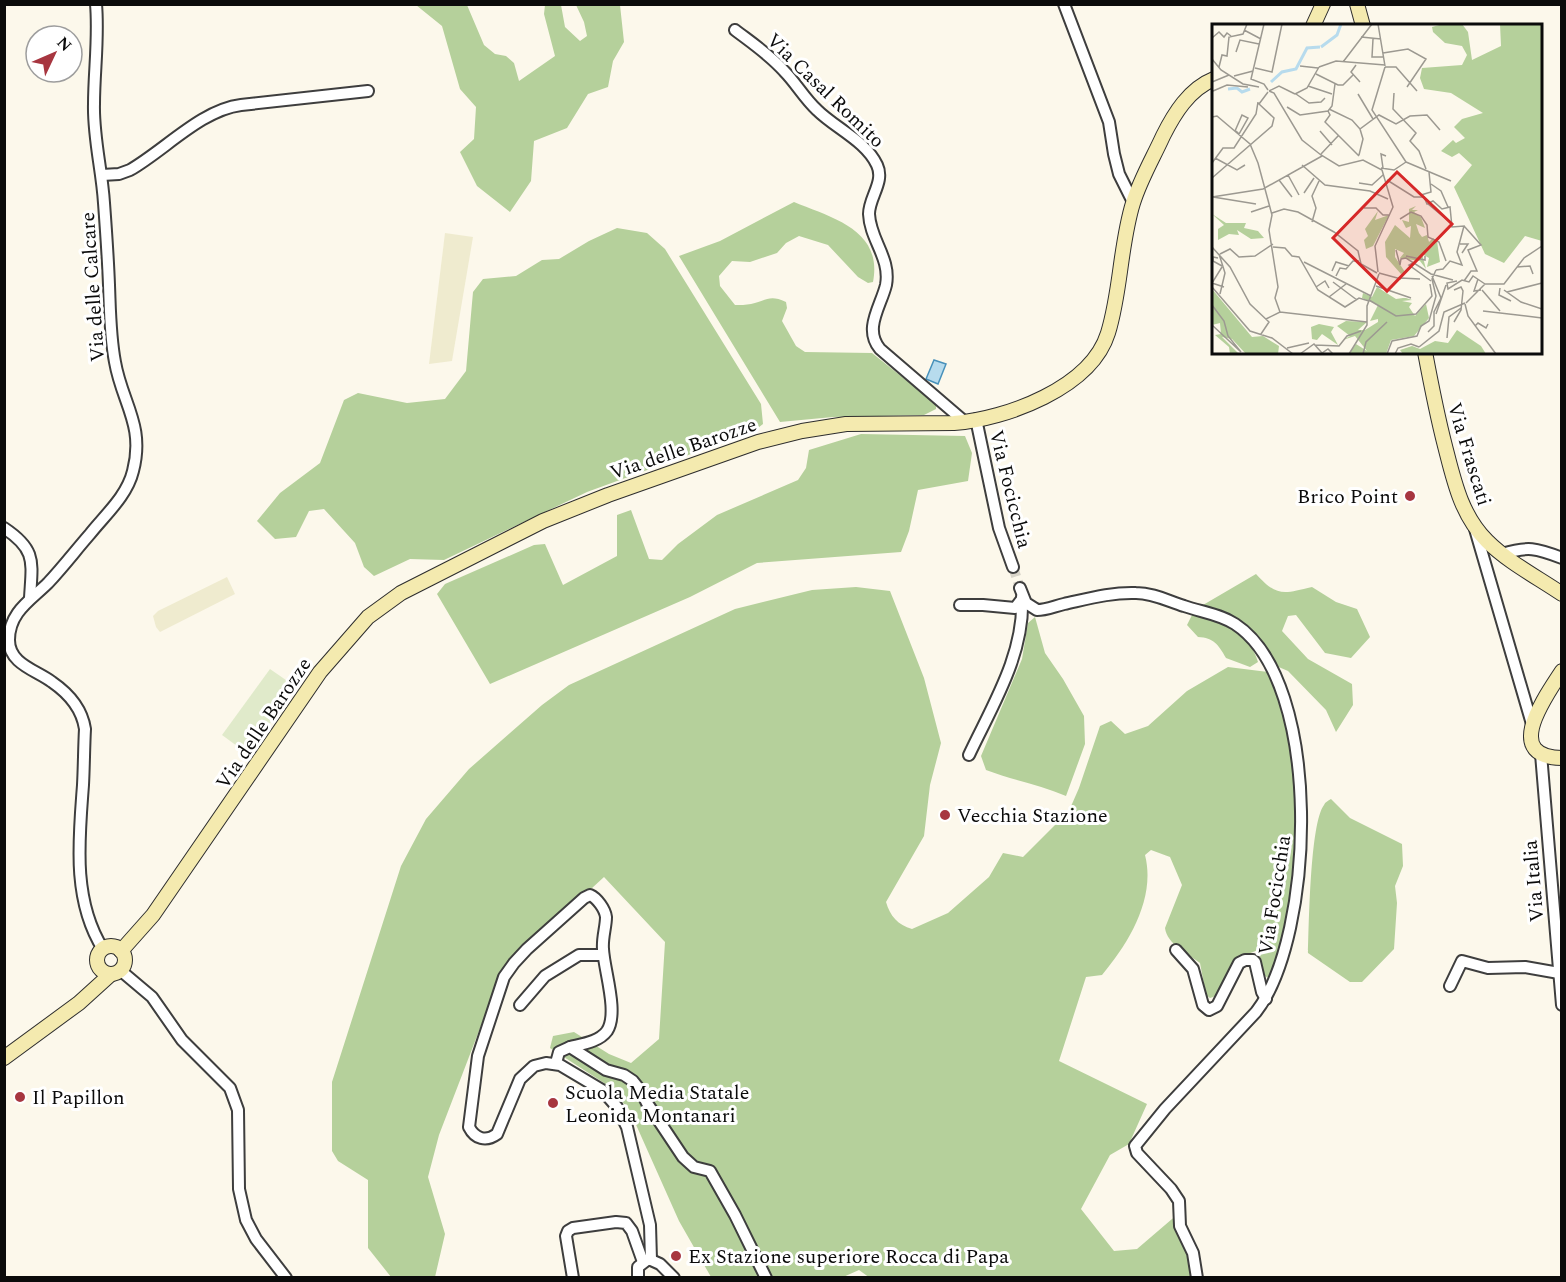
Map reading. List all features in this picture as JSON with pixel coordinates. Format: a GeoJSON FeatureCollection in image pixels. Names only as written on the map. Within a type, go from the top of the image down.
{"type":"FeatureCollection","features":[{"type":"Feature","properties":{"kind":"main road"},"geometry":{"type":"LineString","coordinates":[[1314,24],[1323,4]]}},
{"type":"Feature","properties":{"kind":"main road"},"geometry":{"type":"LineString","coordinates":[[1357,4],[1362,24]]}},
{"type":"Feature","properties":{"kind":"main road","name":"Via delle Barozze"},"geometry":{"type":"LineString","coordinates":[[4,1058],[85,998],[115,965],[234,800],[320,672],[368,617],[401,593],[543,521],[608,495],[758,442],[802,431],[846,424],[970,420],[1038,400],[1078,374],[1099,352],[1107,336],[1133,202],[1175,116],[1192,94],[1212,81]]}},
{"type":"Feature","properties":{"kind":"main road","name":"Via Frascati"},"geometry":{"type":"LineString","coordinates":[[1425,354],[1434,404],[1462,507],[1487,542],[1562,594]]}},
{"type":"Feature","properties":{"kind":"main road"},"geometry":{"type":"LineString","coordinates":[[1562,671],[1539,707],[1532,724],[1532,741],[1541,754],[1562,758]]}},
{"type":"Feature","properties":{"kind":"main road"},"geometry":{"type":"LineString","coordinates":[[112,946],[115,965],[97,958],[103,949],[112,946]]}},
{"type":"Feature","properties":{"kind":"street","name":"Via delle Calcare"},"geometry":{"type":"LineString","coordinates":[[96,4],[98,42],[94,117],[102,175],[112,344],[117,374],[133,418],[136,458],[131,478],[123,494],[55,576],[30,598],[15,616],[7,643],[18,661],[53,682],[67,694],[83,720],[85,729],[81,878],[87,913],[103,949]]}},
{"type":"Feature","properties":{"kind":"street"},"geometry":{"type":"LineString","coordinates":[[1064,4],[1109,122],[1117,166],[1133,202]]}},
{"type":"Feature","properties":{"kind":"street","name":"Via Casal Romito"},"geometry":{"type":"LineString","coordinates":[[735,30],[782,69],[815,108],[864,148],[875,161],[879,177],[870,204],[870,217],[887,270],[885,289],[872,328],[873,338],[880,349],[970,420]]}},
{"type":"Feature","properties":{"kind":"street"},"geometry":{"type":"LineString","coordinates":[[102,175],[119,174],[130,170],[207,117],[225,108],[368,91]]}},
{"type":"Feature","properties":{"kind":"street","name":"Via Focicchia"},"geometry":{"type":"LineString","coordinates":[[970,420],[999,528],[1013,567]]}},
{"type":"Feature","properties":{"kind":"street"},"geometry":{"type":"LineString","coordinates":[[1474,526],[1532,724]]}},
{"type":"Feature","properties":{"kind":"street"},"geometry":{"type":"LineString","coordinates":[[4,528],[21,540],[29,551],[30,598]]}},
{"type":"Feature","properties":{"kind":"street"},"geometry":{"type":"LineString","coordinates":[[1502,554],[1521,548],[1532,548],[1562,558]]}},
{"type":"Feature","properties":{"kind":"street","name":"Via Focicchia"},"geometry":{"type":"LineString","coordinates":[[1021,594],[1028,606],[1037,610],[1139,593],[1215,615],[1236,625],[1252,639],[1267,662],[1281,691],[1288,716],[1300,780],[1303,830],[1301,862],[1289,933],[1279,971],[1266,999],[1250,1019],[1165,1109],[1135,1146],[1137,1154],[1171,1189],[1179,1201],[1180,1226],[1193,1253],[1197,1278]]}},
{"type":"Feature","properties":{"kind":"street"},"geometry":{"type":"LineString","coordinates":[[960,605],[1015,608],[1021,594]]}},
{"type":"Feature","properties":{"kind":"street"},"geometry":{"type":"LineString","coordinates":[[969,755],[1014,657],[1023,614],[1021,594]]}},
{"type":"Feature","properties":{"kind":"street","name":"Via Italia"},"geometry":{"type":"LineString","coordinates":[[1541,754],[1562,1005]]}},
{"type":"Feature","properties":{"kind":"street"},"geometry":{"type":"LineString","coordinates":[[556,1063],[559,1052],[599,1038],[609,1027],[611,1005],[603,955],[606,916],[596,899],[588,896],[527,950],[509,968],[502,981],[478,1056],[469,1124],[473,1134],[484,1139],[497,1134],[519,1079],[540,1064],[556,1063],[602,1090],[615,1103],[627,1127],[650,1225],[647,1261]]}},
{"type":"Feature","properties":{"kind":"street"},"geometry":{"type":"LineString","coordinates":[[1176,950],[1193,969],[1205,1008],[1209,1010],[1218,1006],[1239,963],[1245,960],[1255,962],[1266,999]]}},
{"type":"Feature","properties":{"kind":"street"},"geometry":{"type":"LineString","coordinates":[[520,1005],[545,976],[579,955],[603,955]]}},
{"type":"Feature","properties":{"kind":"street"},"geometry":{"type":"LineString","coordinates":[[1450,986],[1462,961],[1488,968],[1525,967],[1559,973]]}},
{"type":"Feature","properties":{"kind":"street"},"geometry":{"type":"LineString","coordinates":[[115,965],[152,998],[182,1040],[225,1081],[232,1092],[238,1110],[239,1190],[246,1220],[256,1239],[286,1278]]}},
{"type":"Feature","properties":{"kind":"street"},"geometry":{"type":"LineString","coordinates":[[570,1047],[606,1070],[624,1075],[638,1086],[683,1157],[694,1167],[710,1171],[766,1278]]}},
{"type":"Feature","properties":{"kind":"street"},"geometry":{"type":"LineString","coordinates":[[573,1278],[566,1236],[573,1228],[616,1222],[626,1223],[647,1261]]}},
{"type":"Feature","properties":{"kind":"street"},"geometry":{"type":"LineString","coordinates":[[638,1278],[638,1267],[647,1261],[660,1264],[674,1278]]}},
{"type":"Feature","properties":{"kind":"shaded area"},"geometry":{"type":"Polygon","coordinates":[[[445,233],[473,237],[452,361],[429,364],[445,233]]]}},
{"type":"Feature","properties":{"kind":"shaded area"},"geometry":{"type":"Polygon","coordinates":[[[227,577],[235,594],[160,632],[156,627],[153,616],[158,611],[227,577]]]}},
{"type":"Feature","properties":{"kind":"green space"},"geometry":{"type":"Polygon","coordinates":[[[416,5],[467,5],[484,45],[495,54],[506,56],[514,63],[519,81],[555,56],[544,14],[545,5],[561,5],[565,27],[580,41],[587,36],[584,22],[576,5],[620,5],[624,42],[613,61],[608,87],[588,94],[567,128],[534,141],[531,181],[510,212],[477,186],[460,152],[474,139],[476,107],[460,89],[442,26],[416,5]]]}},
{"type":"Feature","properties":{"kind":"green space"},"geometry":{"type":"Polygon","coordinates":[[[794,202],[839,221],[852,228],[863,238],[874,264],[873,282],[868,283],[858,277],[828,245],[799,236],[786,243],[777,253],[750,262],[732,261],[719,276],[720,286],[735,305],[751,304],[771,298],[786,302],[787,308],[782,321],[796,346],[805,352],[872,353],[936,404],[936,409],[924,415],[833,417],[780,422],[679,256],[720,241],[794,202]]]}},
{"type":"Feature","properties":{"kind":"green space"},"geometry":{"type":"Polygon","coordinates":[[[617,228],[647,233],[665,249],[761,404],[763,424],[754,431],[587,492],[444,560],[410,559],[374,576],[364,567],[355,543],[324,509],[309,511],[296,537],[275,539],[257,521],[280,493],[320,463],[344,400],[358,393],[407,403],[445,399],[466,371],[473,292],[483,279],[516,276],[542,260],[559,259],[617,228]]]}},
{"type":"Feature","properties":{"kind":"green space"},"geometry":{"type":"Polygon","coordinates":[[[861,434],[965,436],[972,453],[968,481],[918,490],[909,531],[901,552],[757,563],[690,597],[490,684],[437,594],[445,584],[534,545],[545,544],[563,585],[617,556],[617,515],[631,510],[649,559],[662,560],[678,544],[717,515],[798,480],[806,468],[809,450],[861,434]]]}},
{"type":"Feature","properties":{"kind":"green space"},"geometry":{"type":"Polygon","coordinates":[[[1256,574],[1275,590],[1287,592],[1312,587],[1336,602],[1357,609],[1370,637],[1351,658],[1325,653],[1296,615],[1288,616],[1282,631],[1308,659],[1352,684],[1353,705],[1336,732],[1326,710],[1288,671],[1274,665],[1244,626],[1203,605],[1256,574]]]}},
{"type":"Feature","properties":{"kind":"green space"},"geometry":{"type":"Polygon","coordinates":[[[856,587],[890,591],[924,678],[941,743],[930,785],[924,836],[886,902],[895,919],[912,929],[948,913],[989,877],[1003,853],[1023,857],[1057,823],[1065,820],[1079,788],[1100,726],[1111,721],[1125,734],[1148,726],[1187,691],[1228,667],[1268,672],[1280,696],[1295,776],[1299,814],[1295,874],[1281,948],[1270,979],[1265,976],[1258,950],[1241,958],[1231,967],[1216,996],[1210,998],[1206,995],[1200,963],[1174,944],[1165,928],[1182,885],[1170,857],[1151,850],[1145,855],[1147,887],[1138,919],[1122,949],[1102,975],[1086,977],[1059,1061],[1147,1104],[1129,1144],[1110,1155],[1081,1209],[1114,1251],[1137,1249],[1179,1213],[1193,1277],[870,1278],[859,1270],[841,1278],[711,1277],[679,1221],[629,1109],[604,1083],[550,1048],[553,1036],[574,1032],[609,1054],[631,1063],[659,1039],[665,942],[604,877],[502,971],[439,1135],[428,1177],[445,1234],[435,1277],[391,1277],[368,1248],[368,1180],[338,1161],[332,1151],[332,1082],[401,866],[426,819],[469,769],[542,705],[569,685],[735,609],[812,590],[856,587]]]}},
{"type":"Feature","properties":{"kind":"green space"},"geometry":{"type":"Polygon","coordinates":[[[1193,613],[1224,624],[1241,635],[1254,651],[1258,662],[1250,667],[1226,658],[1215,643],[1198,637],[1187,625],[1193,613]]]}},
{"type":"Feature","properties":{"kind":"green space"},"geometry":{"type":"Polygon","coordinates":[[[1035,617],[1045,653],[1084,716],[1085,744],[1066,796],[986,770],[981,756],[1022,659],[1028,623],[1035,617]]]}},
{"type":"Feature","properties":{"kind":"green space"},"geometry":{"type":"Polygon","coordinates":[[[270,669],[296,687],[248,754],[222,735],[270,669]]]}},
{"type":"Feature","properties":{"kind":"green space"},"geometry":{"type":"Polygon","coordinates":[[[1331,799],[1350,818],[1402,844],[1403,866],[1395,886],[1397,903],[1394,949],[1362,982],[1350,982],[1308,953],[1311,876],[1316,832],[1324,804],[1331,799]]]}},
{"type":"Feature","properties":{"kind":"water"},"geometry":{"type":"Polygon","coordinates":[[[934,360],[946,364],[938,384],[926,379],[934,360]]]}},
{"type":"Feature","properties":{"kind":"tunnel"},"geometry":{"type":"LineString","coordinates":[[1013,567],[1020,588]]}},
{"type":"Feature","properties":{"kind":"place","name":"Brico Point"},"geometry":{"type":"Point","coordinates":[1410,496]}},
{"type":"Feature","properties":{"kind":"place","name":"Vecchia Stazione"},"geometry":{"type":"Point","coordinates":[945,815]}},
{"type":"Feature","properties":{"kind":"place","name":"Il Papillon"},"geometry":{"type":"Point","coordinates":[20,1097]}},
{"type":"Feature","properties":{"kind":"place","name":"Scuola Media Statale Leonida Montanari"},"geometry":{"type":"Point","coordinates":[553,1103]}},
{"type":"Feature","properties":{"kind":"place","name":"Ex Stazione superiore Rocca di Papa"},"geometry":{"type":"Point","coordinates":[676,1256]}}]}
